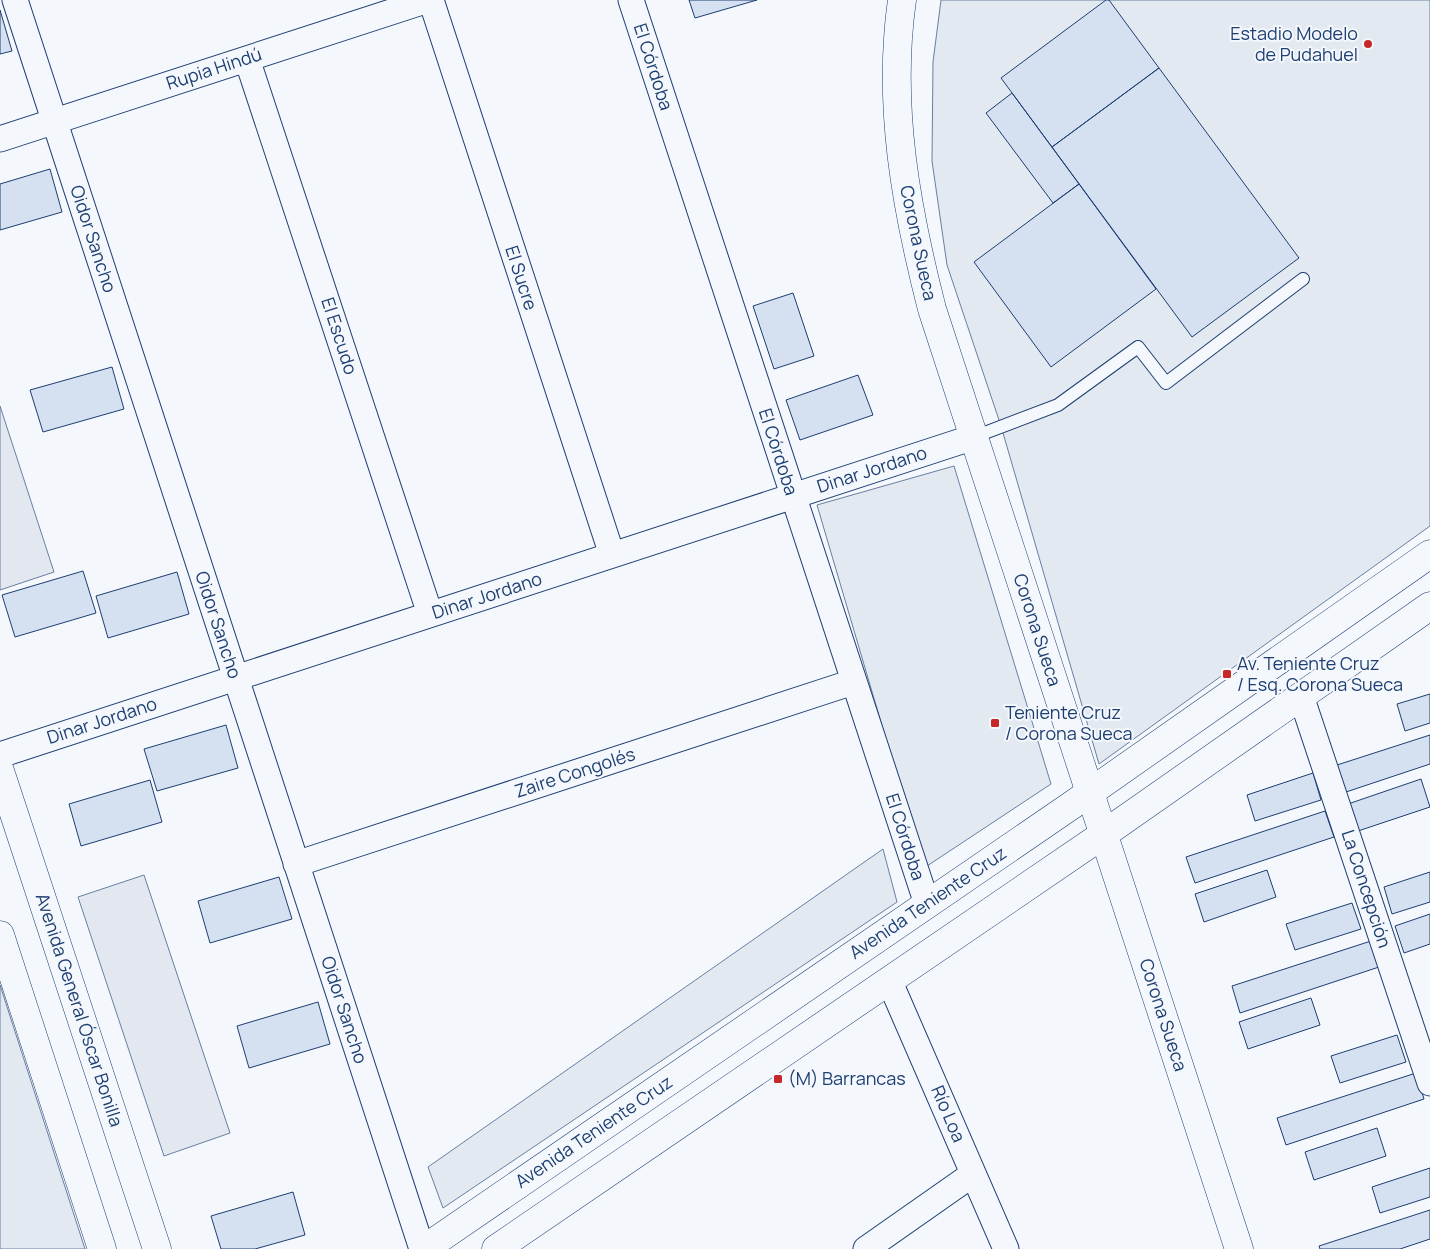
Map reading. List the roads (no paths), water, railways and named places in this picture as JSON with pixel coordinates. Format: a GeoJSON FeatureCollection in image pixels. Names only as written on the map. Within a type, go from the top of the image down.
{"type":"FeatureCollection","features":[{"type":"Feature","properties":{"kind":"main road","name":"Corona Sueca"},"geometry":{"type":"LineString","coordinates":[[902,0],[897,46],[896,88],[899,134],[907,198],[932,310],[1239,1249]]}},
{"type":"Feature","properties":{"kind":"main road","name":"Avenida Teniente Cruz"},"geometry":{"type":"LineString","coordinates":[[423,1249],[1090,792],[1430,554]]}},
{"type":"Feature","properties":{"kind":"main road"},"geometry":{"type":"LineString","coordinates":[[496,1249],[1104,834],[1430,606]]}},
{"type":"Feature","properties":{"kind":"main road","name":"Avenida General Óscar Bonilla"},"geometry":{"type":"LineString","coordinates":[[0,771],[157,1249]]}},
{"type":"Feature","properties":{"kind":"main road"},"geometry":{"type":"LineString","coordinates":[[0,935],[102,1249]]}},
{"type":"Feature","properties":{"kind":"street","name":"Oidor Sancho"},"geometry":{"type":"LineString","coordinates":[[15,0],[423,1249]]}},
{"type":"Feature","properties":{"kind":"street","name":"Rupia Hindú"},"geometry":{"type":"LineString","coordinates":[[0,139],[429,0]]}},
{"type":"Feature","properties":{"kind":"street","name":"El Sucre"},"geometry":{"type":"LineString","coordinates":[[429,0],[612,555]]}},
{"type":"Feature","properties":{"kind":"street","name":"El Córdoba"},"geometry":{"type":"LineString","coordinates":[[631,0],[927,904]]}},
{"type":"Feature","properties":{"kind":"street","name":"El Escudo"},"geometry":{"type":"LineString","coordinates":[[247,59],[430,614]]}},
{"type":"Feature","properties":{"kind":"street","name":"Dinar Jordano"},"geometry":{"type":"LineString","coordinates":[[0,755],[974,437]]}},
{"type":"Feature","properties":{"kind":"street","name":"Zaire Congolés"},"geometry":{"type":"LineString","coordinates":[[296,864],[853,682]]}},
{"type":"Feature","properties":{"kind":"street","name":"La Concepción"},"geometry":{"type":"LineString","coordinates":[[1301,696],[1430,1083]]}},
{"type":"Feature","properties":{"kind":"street","name":"Río Loa"},"geometry":{"type":"LineString","coordinates":[[889,980],[1006,1249]]}},
{"type":"Feature","properties":{"kind":"street"},"geometry":{"type":"LineString","coordinates":[[866,1249],[974,1174]]}},
{"type":"Feature","properties":{"kind":"lane"},"geometry":{"type":"LineString","coordinates":[[974,437],[1058,405],[1138,347],[1166,383],[1303,279]]}},
{"type":"Feature","properties":{"kind":"place","name":"Estadio Modelo de Pudahuel"},"geometry":{"type":"Point","coordinates":[1368,44]}},
{"type":"Feature","properties":{"kind":"place","name":"Av. Teniente Cruz / Esq. Corona Sueca"},"geometry":{"type":"Point","coordinates":[1227,674]}},
{"type":"Feature","properties":{"kind":"place","name":"Teniente Cruz / Corona Sueca"},"geometry":{"type":"Point","coordinates":[995,723]}},
{"type":"Feature","properties":{"kind":"place","name":"(M) Barrancas"},"geometry":{"type":"Point","coordinates":[778,1079]}}]}
